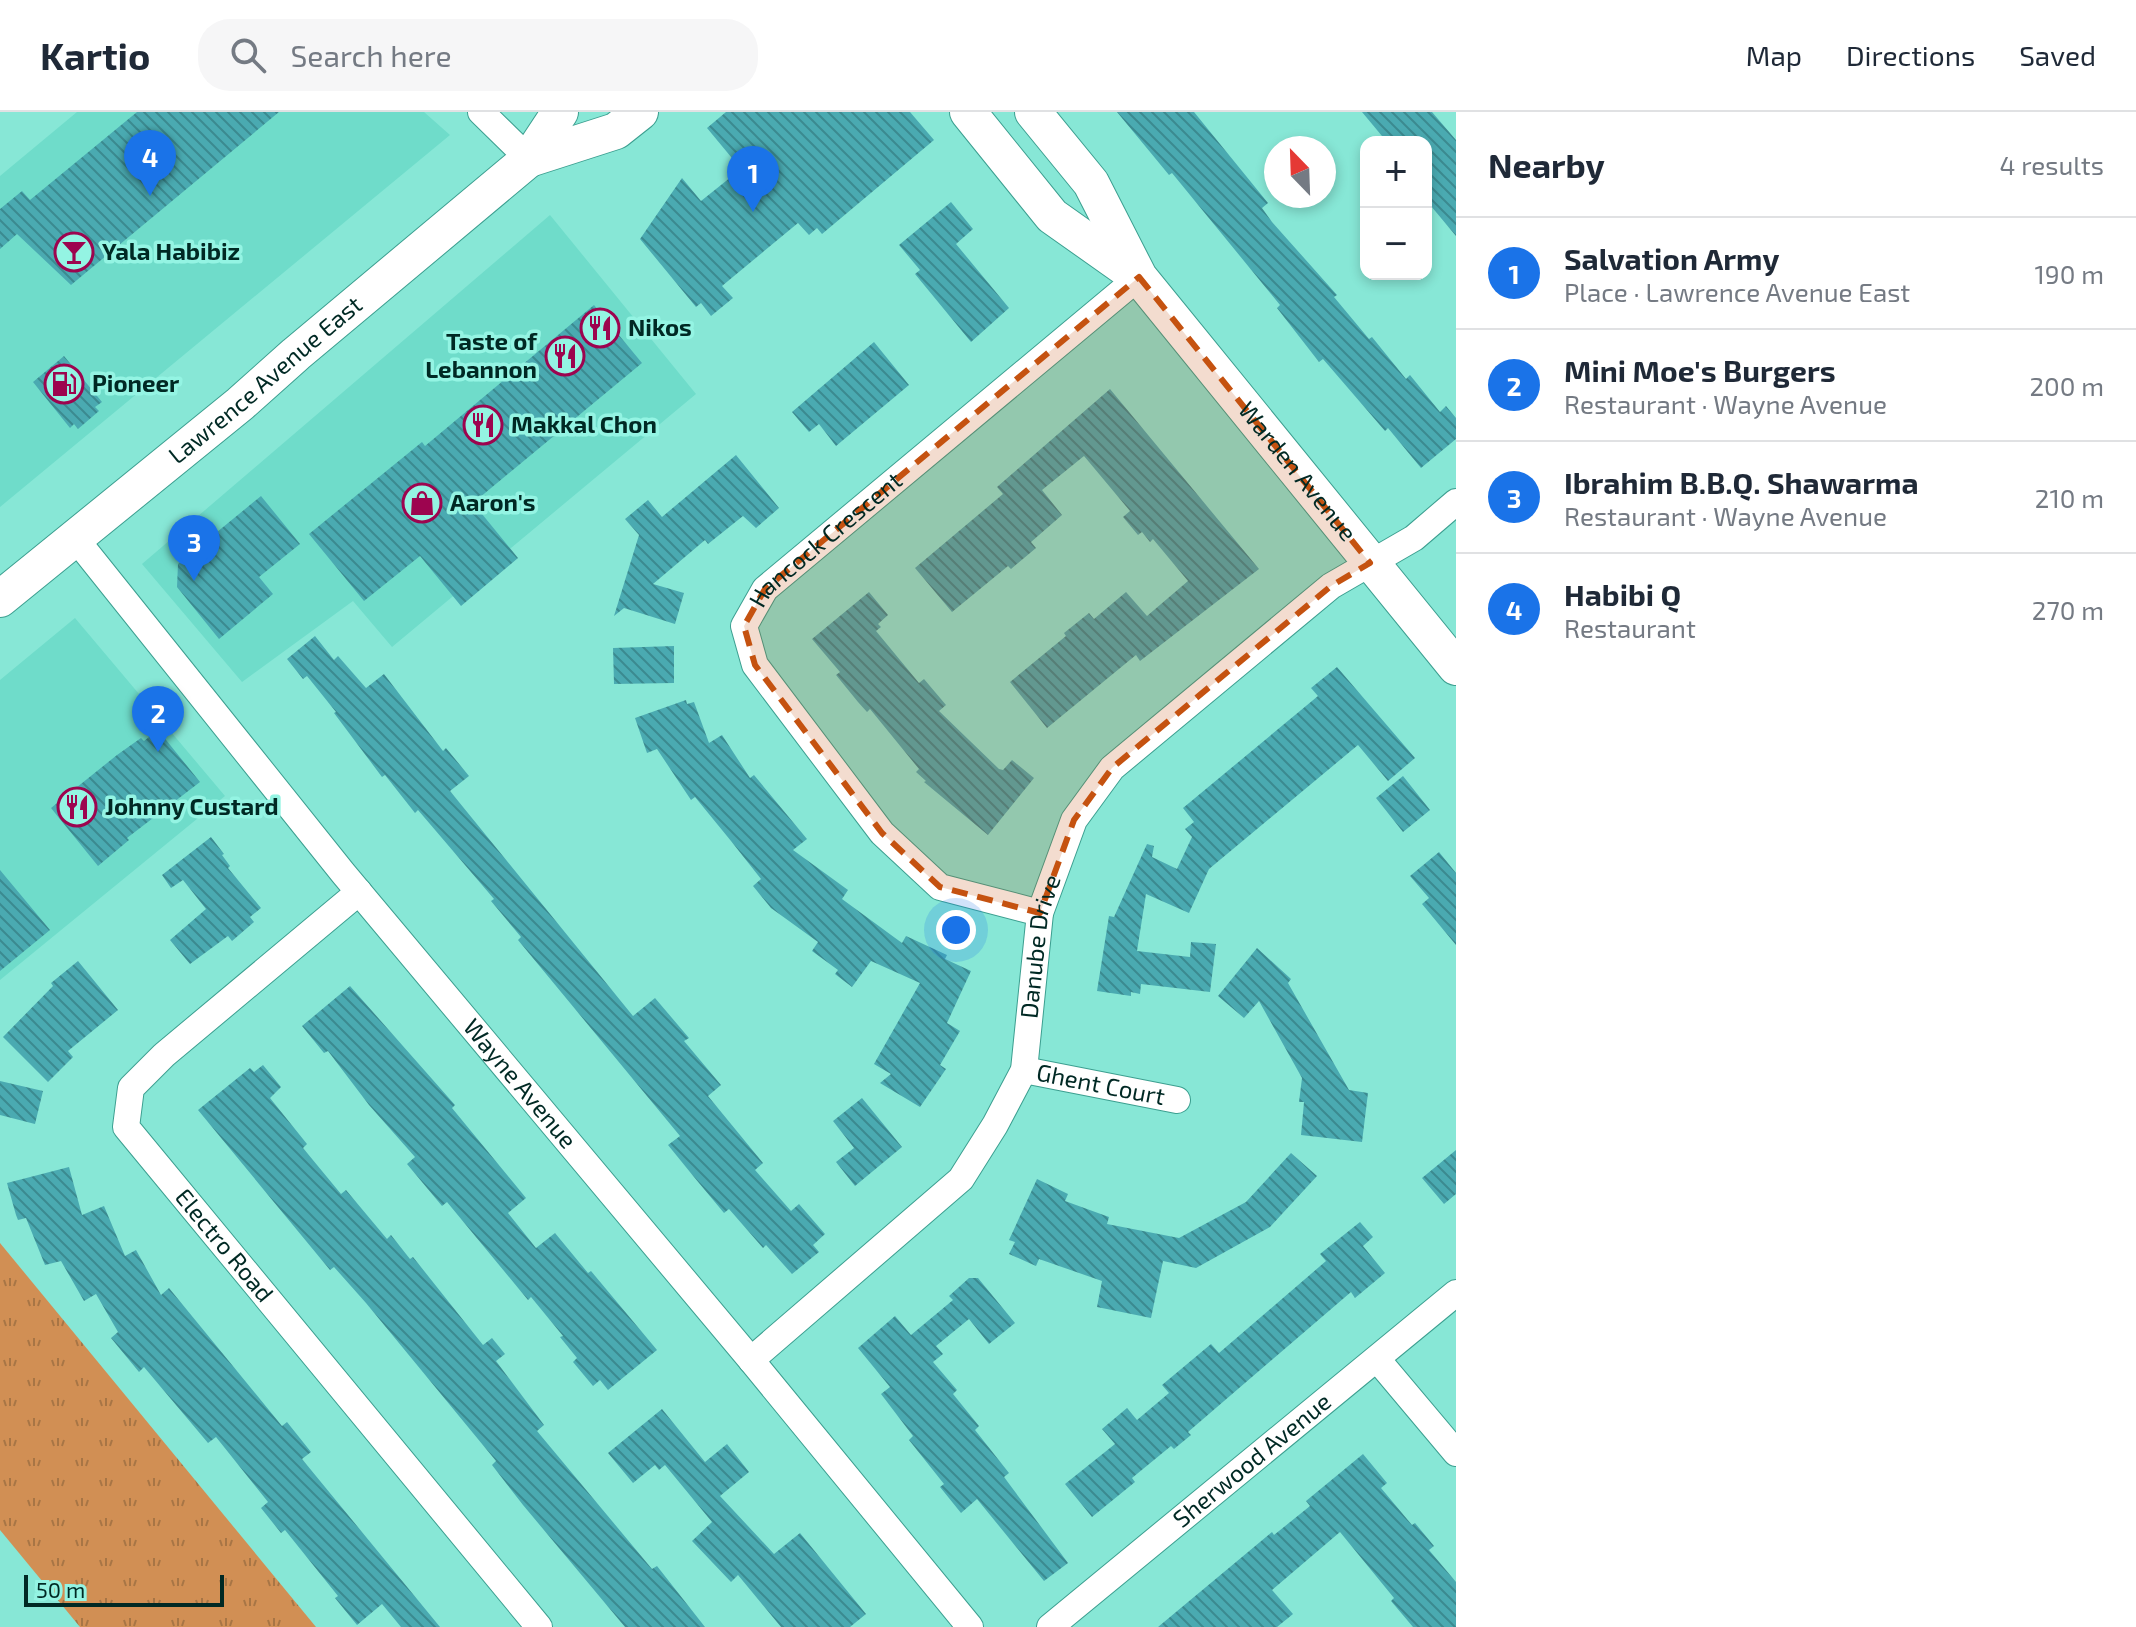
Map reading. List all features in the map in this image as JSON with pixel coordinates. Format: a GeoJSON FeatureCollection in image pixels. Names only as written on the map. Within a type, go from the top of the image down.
{"type":"FeatureCollection","features":[{"type":"Feature","properties":{"kind":"main road","name":"Lawrence Avenue East"},"geometry":{"type":"LineString","coordinates":[[0,599],[240,404],[529,159],[560,112]]}},
{"type":"Feature","properties":{"kind":"main road","name":"Lawrence Avenue East"},"geometry":{"type":"LineString","coordinates":[[529,159],[616,131],[640,112]]}},
{"type":"Feature","properties":{"kind":"main road","name":"Warden Avenue"},"geometry":{"type":"LineString","coordinates":[[968,112],[1052,216],[1139,277]]}},
{"type":"Feature","properties":{"kind":"main road","name":"Warden Avenue"},"geometry":{"type":"LineString","coordinates":[[1033,112],[1091,183],[1139,277],[1456,667]]}},
{"type":"Feature","properties":{"kind":"street"},"geometry":{"type":"LineString","coordinates":[[481,112],[529,159]]}},
{"type":"Feature","properties":{"kind":"street","name":"Hancock Crescent"},"geometry":{"type":"LineString","coordinates":[[1040,913],[940,887],[882,833],[755,665],[744,626],[765,589],[1139,277]]}},
{"type":"Feature","properties":{"kind":"street","name":"Danube Drive"},"geometry":{"type":"LineString","coordinates":[[751,1360],[961,1179],[995,1125],[1024,1070],[1040,913],[1074,820],[1112,768],[1331,586],[1414,538],[1456,502]]}},
{"type":"Feature","properties":{"kind":"street","name":"Wayne Avenue"},"geometry":{"type":"LineString","coordinates":[[75,538],[359,892],[970,1627]]}},
{"type":"Feature","properties":{"kind":"street","name":"Electro Road"},"geometry":{"type":"LineString","coordinates":[[359,892],[164,1055],[131,1088],[126,1127],[539,1627]]}},
{"type":"Feature","properties":{"kind":"street","name":"Ghent Court"},"geometry":{"type":"LineString","coordinates":[[1024,1070],[1177,1100]]}},
{"type":"Feature","properties":{"kind":"street","name":"Sherwood Avenue"},"geometry":{"type":"LineString","coordinates":[[1050,1627],[1456,1293]]}},
{"type":"Feature","properties":{"kind":"street"},"geometry":{"type":"LineString","coordinates":[[1377,1359],[1456,1453]]}},
{"type":"Feature","properties":{"kind":"highlighted area"},"geometry":{"type":"Polygon","coordinates":[[[1139,277],[1370,563],[1331,586],[1112,768],[1074,820],[1040,913],[940,887],[882,833],[755,665],[744,626],[765,589],[1139,277]]]}},
{"type":"Feature","properties":{"kind":"shaded area"},"geometry":{"type":"Polygon","coordinates":[[[77,112],[424,112],[450,135],[0,507],[0,176],[77,112]]]}},
{"type":"Feature","properties":{"kind":"shaded area"},"geometry":{"type":"Polygon","coordinates":[[[550,215],[696,394],[392,647],[353,601],[242,682],[142,564],[550,215]]]}},
{"type":"Feature","properties":{"kind":"shaded area"},"geometry":{"type":"Polygon","coordinates":[[[75,618],[225,796],[0,980],[0,680],[75,618]]]}},
{"type":"Feature","properties":{"kind":"green space"},"geometry":{"type":"Polygon","coordinates":[[[0,1243],[316,1627],[80,1627],[0,1530],[0,1243]]]}},
{"type":"Feature","properties":{"kind":"building"},"geometry":{"type":"Polygon","coordinates":[[[137,112],[279,112],[71,285],[17,234],[0,249],[0,209],[22,191],[30,200],[137,112]]]}},
{"type":"Feature","properties":{"kind":"building"},"geometry":{"type":"Polygon","coordinates":[[[726,112],[910,112],[934,140],[822,234],[817,228],[809,235],[798,223],[722,286],[733,298],[711,316],[701,303],[696,307],[640,239],[682,178],[701,201],[741,169],[707,128],[726,112]]]}},
{"type":"Feature","properties":{"kind":"building"},"geometry":{"type":"Polygon","coordinates":[[[1117,112],[1194,112],[1264,198],[1262,208],[1272,222],[1337,295],[1334,297],[1369,339],[1372,337],[1406,379],[1410,375],[1440,412],[1446,406],[1456,418],[1456,439],[1421,468],[1323,359],[1319,362],[1277,308],[1280,305],[1172,173],[1169,175],[1117,112]]]}},
{"type":"Feature","properties":{"kind":"building"},"geometry":{"type":"Polygon","coordinates":[[[1362,112],[1432,112],[1456,140],[1456,236],[1432,207],[1432,136],[1382,136],[1362,112]]]}},
{"type":"Feature","properties":{"kind":"building"},"geometry":{"type":"Polygon","coordinates":[[[951,202],[973,229],[956,244],[1009,308],[971,342],[915,274],[920,270],[899,245],[951,202]]]}},
{"type":"Feature","properties":{"kind":"building"},"geometry":{"type":"Polygon","coordinates":[[[594,305],[642,363],[473,503],[518,558],[461,606],[420,556],[364,601],[309,534],[422,442],[425,446],[594,305]]]}},
{"type":"Feature","properties":{"kind":"building"},"geometry":{"type":"Polygon","coordinates":[[[874,342],[909,385],[836,446],[819,424],[809,432],[792,412],[874,342]]]}},
{"type":"Feature","properties":{"kind":"building"},"geometry":{"type":"Polygon","coordinates":[[[64,356],[102,402],[95,407],[99,411],[78,429],[74,424],[70,428],[33,382],[64,356]]]}},
{"type":"Feature","properties":{"kind":"building"},"geometry":{"type":"Polygon","coordinates":[[[1110,389],[1259,569],[1140,661],[1136,655],[1047,728],[1010,682],[1089,613],[1094,619],[1126,592],[1147,616],[1188,581],[1153,539],[1150,542],[1142,532],[1138,535],[1123,517],[1130,511],[1084,456],[1042,490],[1062,515],[1031,542],[1036,548],[1011,569],[1008,566],[952,612],[915,568],[1003,494],[997,487],[1110,389]]]}},
{"type":"Feature","properties":{"kind":"building"},"geometry":{"type":"Polygon","coordinates":[[[736,455],[779,508],[756,528],[743,516],[708,544],[705,540],[653,584],[684,593],[675,624],[624,608],[614,616],[639,535],[625,519],[648,500],[662,517],[736,455]]]}},
{"type":"Feature","properties":{"kind":"building"},"geometry":{"type":"Polygon","coordinates":[[[261,496],[300,544],[259,577],[273,594],[219,639],[177,587],[178,564],[261,496]]]}},
{"type":"Feature","properties":{"kind":"building"},"geometry":{"type":"Polygon","coordinates":[[[869,592],[888,615],[878,624],[881,627],[876,631],[919,683],[924,679],[946,705],[939,711],[999,769],[1003,770],[1012,760],[1034,778],[988,835],[924,782],[916,772],[919,769],[870,709],[867,712],[858,702],[836,675],[840,672],[812,639],[869,592]]]}},
{"type":"Feature","properties":{"kind":"building"},"geometry":{"type":"Polygon","coordinates":[[[315,636],[334,660],[338,656],[366,688],[384,674],[443,751],[446,748],[469,776],[450,791],[633,1016],[655,998],[689,1038],[684,1041],[721,1085],[708,1096],[763,1163],[755,1170],[791,1211],[799,1204],[825,1234],[813,1245],[819,1252],[792,1274],[766,1245],[763,1248],[729,1209],[724,1213],[694,1177],[668,1145],[680,1136],[518,940],[521,937],[491,901],[494,899],[418,810],[415,813],[385,775],[382,777],[336,712],[307,676],[303,679],[287,659],[315,636]]]}},
{"type":"Feature","properties":{"kind":"building"},"geometry":{"type":"Polygon","coordinates":[[[674,646],[674,683],[614,684],[613,648],[674,646]]]}},
{"type":"Feature","properties":{"kind":"building"},"geometry":{"type":"Polygon","coordinates":[[[1337,667],[1415,758],[1388,781],[1358,745],[1209,869],[1189,913],[1146,894],[1137,951],[1190,957],[1191,942],[1216,944],[1210,992],[1141,984],[1140,994],[1131,992],[1131,996],[1097,991],[1109,916],[1114,917],[1147,844],[1154,846],[1152,857],[1177,869],[1192,837],[1185,829],[1194,822],[1183,808],[1318,696],[1311,688],[1337,667]]]}},
{"type":"Feature","properties":{"kind":"building"},"geometry":{"type":"Polygon","coordinates":[[[686,700],[687,704],[694,702],[709,743],[722,735],[750,778],[754,775],[807,839],[793,850],[848,890],[842,899],[902,943],[906,936],[947,955],[945,959],[971,971],[947,1023],[960,1031],[940,1065],[946,1069],[920,1107],[880,1083],[891,1074],[874,1064],[920,983],[871,961],[852,987],[835,974],[838,970],[812,951],[818,942],[771,908],[753,886],[761,879],[731,841],[695,797],[691,800],[657,749],[647,753],[635,718],[686,700]]]}},
{"type":"Feature","properties":{"kind":"building"},"geometry":{"type":"Polygon","coordinates":[[[158,730],[200,782],[127,838],[129,840],[98,866],[51,808],[117,755],[158,730]]]}},
{"type":"Feature","properties":{"kind":"building"},"geometry":{"type":"Polygon","coordinates":[[[1403,776],[1430,810],[1403,832],[1376,798],[1403,776]]]}},
{"type":"Feature","properties":{"kind":"building"},"geometry":{"type":"Polygon","coordinates":[[[211,837],[224,854],[230,866],[228,868],[261,908],[250,917],[254,922],[232,941],[228,936],[190,964],[170,940],[206,909],[183,880],[171,888],[162,875],[211,837]]]}},
{"type":"Feature","properties":{"kind":"building"},"geometry":{"type":"Polygon","coordinates":[[[1439,852],[1456,873],[1456,945],[1422,904],[1429,898],[1410,876],[1439,852]]]}},
{"type":"Feature","properties":{"kind":"building"},"geometry":{"type":"Polygon","coordinates":[[[0,870],[50,930],[0,971],[0,870]]]}},
{"type":"Feature","properties":{"kind":"building"},"geometry":{"type":"Polygon","coordinates":[[[1257,948],[1291,979],[1288,983],[1349,1090],[1368,1093],[1362,1142],[1301,1135],[1304,1102],[1299,1102],[1302,1078],[1259,1001],[1244,1018],[1218,996],[1257,948]]]}},
{"type":"Feature","properties":{"kind":"building"},"geometry":{"type":"Polygon","coordinates":[[[78,961],[118,1010],[68,1051],[73,1057],[48,1082],[3,1037],[53,986],[51,983],[78,961]]]}},
{"type":"Feature","properties":{"kind":"building"},"geometry":{"type":"Polygon","coordinates":[[[350,986],[455,1105],[452,1108],[526,1198],[508,1213],[536,1248],[555,1233],[657,1350],[608,1390],[600,1380],[593,1386],[573,1362],[577,1358],[560,1337],[563,1336],[531,1297],[528,1300],[447,1202],[442,1206],[407,1164],[415,1157],[369,1105],[328,1051],[324,1053],[302,1026],[350,986]]]}},
{"type":"Feature","properties":{"kind":"building"},"geometry":{"type":"Polygon","coordinates":[[[263,1065],[281,1087],[270,1098],[307,1144],[303,1148],[341,1194],[346,1190],[387,1239],[391,1235],[410,1259],[413,1257],[483,1345],[492,1338],[505,1354],[496,1361],[544,1425],[537,1431],[652,1569],[657,1566],[705,1627],[625,1627],[523,1505],[492,1465],[496,1461],[366,1303],[334,1267],[330,1270],[198,1110],[250,1068],[254,1072],[263,1065]]]}},
{"type":"Feature","properties":{"kind":"building"},"geometry":{"type":"Polygon","coordinates":[[[0,1081],[43,1091],[35,1124],[0,1115],[0,1081]]]}},
{"type":"Feature","properties":{"kind":"building"},"geometry":{"type":"Polygon","coordinates":[[[862,1098],[902,1147],[855,1186],[836,1162],[854,1148],[833,1121],[862,1098]]]}},
{"type":"Feature","properties":{"kind":"building"},"geometry":{"type":"Polygon","coordinates":[[[1456,1150],[1456,1194],[1444,1204],[1422,1178],[1456,1150]]]}},
{"type":"Feature","properties":{"kind":"building"},"geometry":{"type":"Polygon","coordinates":[[[1291,1153],[1317,1176],[1270,1227],[1196,1268],[1163,1261],[1151,1318],[1097,1307],[1102,1281],[1039,1259],[1036,1266],[1009,1254],[1015,1242],[1009,1240],[1037,1179],[1068,1194],[1065,1201],[1109,1217],[1107,1224],[1179,1238],[1246,1202],[1291,1153]]]}},
{"type":"Feature","properties":{"kind":"building"},"geometry":{"type":"Polygon","coordinates":[[[69,1167],[82,1215],[104,1206],[125,1256],[136,1250],[161,1295],[169,1288],[282,1426],[287,1422],[311,1452],[302,1459],[440,1627],[401,1627],[382,1604],[357,1625],[285,1530],[281,1533],[261,1508],[268,1502],[216,1437],[208,1443],[144,1367],[139,1372],[111,1338],[118,1332],[96,1294],[84,1301],[61,1261],[45,1265],[26,1218],[18,1220],[7,1183],[69,1167]]]}},
{"type":"Feature","properties":{"kind":"building"},"geometry":{"type":"Polygon","coordinates":[[[1360,1222],[1373,1237],[1363,1246],[1385,1273],[1355,1298],[1351,1292],[1188,1432],[1191,1435],[1174,1449],[1171,1446],[1132,1478],[1135,1482],[1092,1517],[1065,1484],[1115,1444],[1102,1429],[1127,1408],[1137,1420],[1169,1393],[1162,1385],[1211,1344],[1219,1353],[1326,1261],[1320,1254],[1360,1222]]]}},
{"type":"Feature","properties":{"kind":"building"},"geometry":{"type":"Polygon","coordinates":[[[969,1278],[978,1278],[1015,1323],[989,1344],[969,1319],[936,1346],[943,1354],[933,1362],[957,1390],[953,1394],[979,1426],[975,1430],[1009,1473],[1004,1477],[1068,1563],[1044,1581],[977,1499],[961,1513],[940,1487],[944,1484],[909,1440],[913,1436],[881,1394],[890,1387],[858,1348],[895,1316],[911,1335],[953,1300],[949,1296],[969,1278]]]}},
{"type":"Feature","properties":{"kind":"building"},"geometry":{"type":"Polygon","coordinates":[[[662,1409],[705,1462],[727,1444],[749,1472],[720,1496],[774,1554],[800,1533],[866,1614],[850,1627],[781,1627],[738,1575],[731,1582],[692,1541],[712,1522],[665,1465],[659,1470],[655,1465],[633,1483],[608,1453],[662,1409]]]}},
{"type":"Feature","properties":{"kind":"building"},"geometry":{"type":"Polygon","coordinates":[[[1363,1454],[1387,1483],[1381,1488],[1434,1546],[1429,1550],[1456,1582],[1456,1627],[1413,1627],[1391,1601],[1394,1598],[1340,1532],[1272,1590],[1293,1614],[1277,1627],[1158,1627],[1272,1532],[1274,1535],[1310,1506],[1306,1501],[1363,1454]]]}},
{"type":"Feature","properties":{"kind":"place","name":"Habibi Q"},"geometry":{"type":"Point","coordinates":[150,196]}},
{"type":"Feature","properties":{"kind":"place","name":"Salvation Army"},"geometry":{"type":"Point","coordinates":[753,212]}},
{"type":"Feature","properties":{"kind":"place","name":"Yala Habibiz"},"geometry":{"type":"Point","coordinates":[74,252]}},
{"type":"Feature","properties":{"kind":"place","name":"Nikos"},"geometry":{"type":"Point","coordinates":[600,328]}},
{"type":"Feature","properties":{"kind":"place","name":"Taste of Lebannon"},"geometry":{"type":"Point","coordinates":[565,356]}},
{"type":"Feature","properties":{"kind":"place","name":"Pioneer"},"geometry":{"type":"Point","coordinates":[64,384]}},
{"type":"Feature","properties":{"kind":"place","name":"Makkal Chon"},"geometry":{"type":"Point","coordinates":[483,425]}},
{"type":"Feature","properties":{"kind":"place","name":"Aaron's"},"geometry":{"type":"Point","coordinates":[422,503]}},
{"type":"Feature","properties":{"kind":"place","name":"Ibrahim B.B.Q. Shawarma"},"geometry":{"type":"Point","coordinates":[194,581]}},
{"type":"Feature","properties":{"kind":"place","name":"Mini Moe's Burgers"},"geometry":{"type":"Point","coordinates":[158,752]}},
{"type":"Feature","properties":{"kind":"place","name":"Johnny Custard"},"geometry":{"type":"Point","coordinates":[77,807]}}]}
